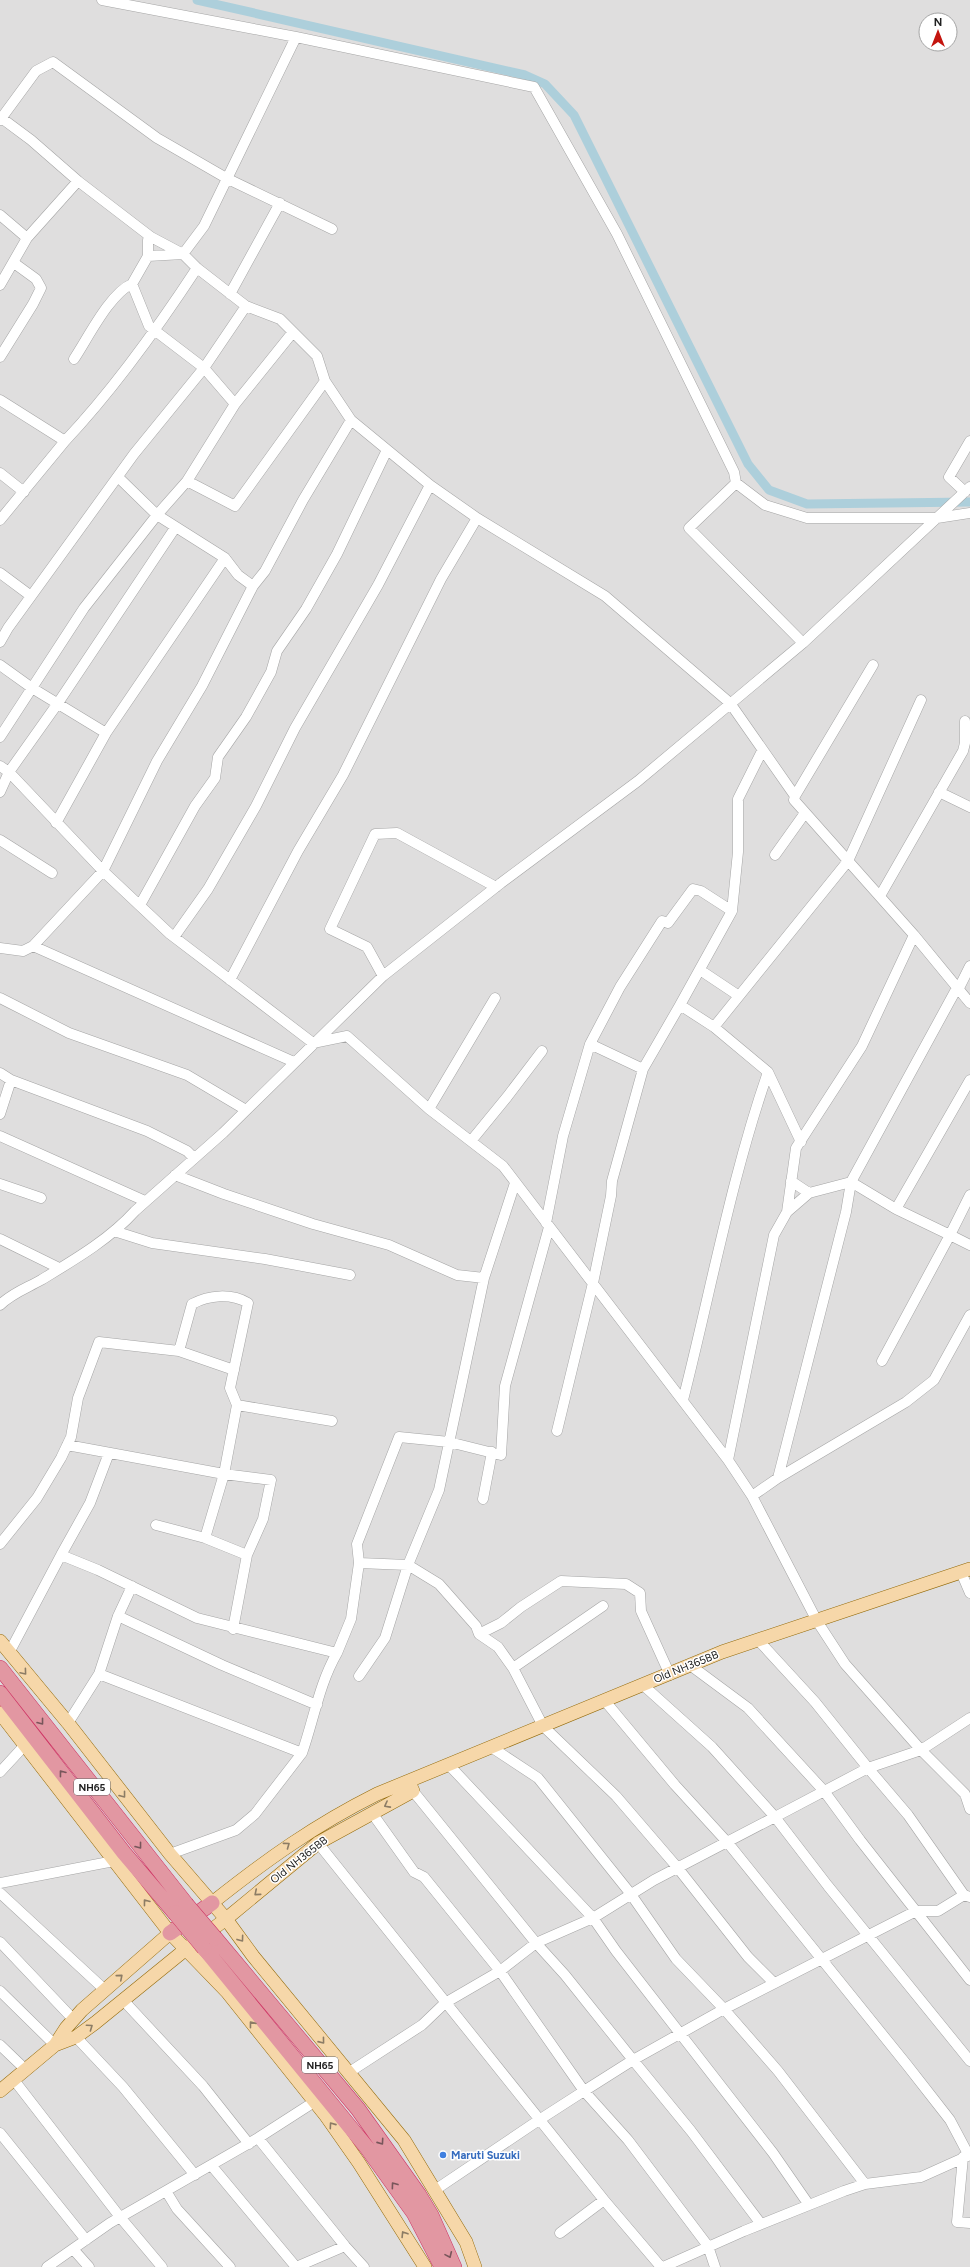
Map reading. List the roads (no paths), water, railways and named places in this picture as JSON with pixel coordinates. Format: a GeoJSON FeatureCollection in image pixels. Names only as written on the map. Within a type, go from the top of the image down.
{"type":"FeatureCollection","features":[{"type":"Feature","properties":{"kind":"highway","name":"NH65"},"geometry":{"type":"LineString","coordinates":[[0,1668],[180,1908],[204,1948],[368,2149],[414,2213],[442,2267]]}},
{"type":"Feature","properties":{"kind":"highway","name":"NH65"},"geometry":{"type":"LineString","coordinates":[[0,1693],[124,1853],[180,1908],[215,1938],[358,2109],[419,2195],[431,2215],[454,2267]]}},
{"type":"Feature","properties":{"kind":"highway"},"geometry":{"type":"LineString","coordinates":[[170,1933],[212,1903]]}},
{"type":"Feature","properties":{"kind":"main road","name":"Old NH365BB"},"geometry":{"type":"LineString","coordinates":[[55,2045],[76,2037],[226,1919],[318,1843],[372,1813],[448,1764],[605,1701],[643,1684],[670,1675],[722,1652],[965,1571]]}},
{"type":"Feature","properties":{"kind":"main road"},"geometry":{"type":"LineString","coordinates":[[0,1641],[68,1723],[170,1854],[226,1919],[253,1956],[404,2140],[466,2242],[475,2267]]}},
{"type":"Feature","properties":{"kind":"main road"},"geometry":{"type":"LineString","coordinates":[[0,1713],[100,1839],[114,1861],[170,1933],[227,1992],[314,2102],[359,2163],[425,2267]]}},
{"type":"Feature","properties":{"kind":"main road","name":"Old NH365BB"},"geometry":{"type":"LineString","coordinates":[[212,1903],[259,1865],[328,1819],[377,1794],[411,1787]]}},
{"type":"Feature","properties":{"kind":"main road"},"geometry":{"type":"LineString","coordinates":[[1,2089],[14,2080],[55,2045],[73,2019],[170,1933]]}},
{"type":"Feature","properties":{"kind":"street"},"geometry":{"type":"LineString","coordinates":[[102,0],[296,36],[534,87],[617,234],[734,472],[736,483],[765,504],[807,518],[937,518],[970,513]]}},
{"type":"Feature","properties":{"kind":"street"},"geometry":{"type":"LineString","coordinates":[[148,256],[183,254],[204,226],[296,36]]}},
{"type":"Feature","properties":{"kind":"street"},"geometry":{"type":"LineString","coordinates":[[332,229],[228,179],[156,138],[52,62],[36,71],[0,118],[31,140],[78,181],[151,237],[183,254],[197,268],[246,306],[280,319],[317,356],[325,381],[352,420],[430,485],[477,518],[605,596],[730,703],[762,751],[795,796]]}},
{"type":"Feature","properties":{"kind":"street"},"geometry":{"type":"LineString","coordinates":[[0,285],[27,238],[78,181]]}},
{"type":"Feature","properties":{"kind":"street"},"geometry":{"type":"LineString","coordinates":[[230,294],[280,203]]}},
{"type":"Feature","properties":{"kind":"street"},"geometry":{"type":"LineString","coordinates":[[0,215],[27,238]]}},
{"type":"Feature","properties":{"kind":"street"},"geometry":{"type":"LineString","coordinates":[[74,359],[114,299],[123,288],[132,284],[148,256],[148,240],[151,237]]}},
{"type":"Feature","properties":{"kind":"street"},"geometry":{"type":"LineString","coordinates":[[0,357],[33,304],[41,288],[36,279],[14,263]]}},
{"type":"Feature","properties":{"kind":"street"},"geometry":{"type":"LineString","coordinates":[[0,520],[65,441],[90,415],[155,331],[197,268]]}},
{"type":"Feature","properties":{"kind":"street"},"geometry":{"type":"LineString","coordinates":[[132,284],[149,326],[204,368],[235,404]]}},
{"type":"Feature","properties":{"kind":"street"},"geometry":{"type":"LineString","coordinates":[[0,642],[31,596],[134,454],[204,368],[246,306]]}},
{"type":"Feature","properties":{"kind":"street"},"geometry":{"type":"LineString","coordinates":[[0,737],[84,608],[156,515],[187,481],[235,404],[293,332]]}},
{"type":"Feature","properties":{"kind":"street"},"geometry":{"type":"LineString","coordinates":[[187,481],[235,506],[325,381]]}},
{"type":"Feature","properties":{"kind":"street"},"geometry":{"type":"LineString","coordinates":[[0,400],[65,441]]}},
{"type":"Feature","properties":{"kind":"street"},"geometry":{"type":"LineString","coordinates":[[0,948],[23,951],[33,946],[103,871],[157,761],[202,686],[253,586],[265,571],[303,500],[352,420]]}},
{"type":"Feature","properties":{"kind":"street"},"geometry":{"type":"LineString","coordinates":[[0,1305],[8,1297],[59,1268],[114,1230],[246,1110],[383,976],[496,887],[638,781],[803,643],[967,489],[949,477],[970,441]]}},
{"type":"Feature","properties":{"kind":"street"},"geometry":{"type":"LineString","coordinates":[[140,906],[195,806],[215,778],[218,757],[246,717],[271,672],[277,651],[306,609],[337,554],[387,450]]}},
{"type":"Feature","properties":{"kind":"street"},"geometry":{"type":"LineString","coordinates":[[0,473],[24,492]]}},
{"type":"Feature","properties":{"kind":"street"},"geometry":{"type":"LineString","coordinates":[[118,477],[156,515],[225,558],[238,575],[253,586]]}},
{"type":"Feature","properties":{"kind":"street"},"geometry":{"type":"LineString","coordinates":[[736,483],[689,528],[803,643]]}},
{"type":"Feature","properties":{"kind":"street"},"geometry":{"type":"LineString","coordinates":[[174,937],[208,889],[256,806],[295,728],[378,585],[430,485]]}},
{"type":"Feature","properties":{"kind":"street"},"geometry":{"type":"LineString","coordinates":[[230,980],[298,851],[343,775],[442,579],[477,518]]}},
{"type":"Feature","properties":{"kind":"street"},"geometry":{"type":"LineString","coordinates":[[0,792],[4,769],[58,703],[175,528]]}},
{"type":"Feature","properties":{"kind":"street"},"geometry":{"type":"LineString","coordinates":[[56,823],[106,733],[225,558]]}},
{"type":"Feature","properties":{"kind":"street"},"geometry":{"type":"LineString","coordinates":[[0,573],[31,596]]}},
{"type":"Feature","properties":{"kind":"street"},"geometry":{"type":"LineString","coordinates":[[0,665],[32,688],[106,733]]}},
{"type":"Feature","properties":{"kind":"street"},"geometry":{"type":"LineString","coordinates":[[873,665],[794,800],[914,935],[970,1003]]}},
{"type":"Feature","properties":{"kind":"street"},"geometry":{"type":"LineString","coordinates":[[714,1027],[848,861],[921,700]]}},
{"type":"Feature","properties":{"kind":"street"},"geometry":{"type":"LineString","coordinates":[[880,896],[963,751],[965,743],[965,721]]}},
{"type":"Feature","properties":{"kind":"street"},"geometry":{"type":"LineString","coordinates":[[557,1431],[593,1283],[611,1196],[612,1181],[643,1069],[680,1006],[732,911],[738,852],[738,799],[762,751]]}},
{"type":"Feature","properties":{"kind":"street"},"geometry":{"type":"LineString","coordinates":[[4,769],[103,871],[174,937],[313,1043],[347,1036],[429,1108],[503,1166],[514,1183],[593,1283],[728,1460],[752,1496],[817,1621],[846,1664],[921,1750],[965,1794],[970,1809]]}},
{"type":"Feature","properties":{"kind":"street"},"geometry":{"type":"LineString","coordinates":[[940,792],[970,807]]}},
{"type":"Feature","properties":{"kind":"street"},"geometry":{"type":"LineString","coordinates":[[775,855],[805,813]]}},
{"type":"Feature","properties":{"kind":"street"},"geometry":{"type":"LineString","coordinates":[[383,976],[367,947],[330,929],[375,834],[397,833],[496,887]]}},
{"type":"Feature","properties":{"kind":"street"},"geometry":{"type":"LineString","coordinates":[[0,840],[52,873]]}},
{"type":"Feature","properties":{"kind":"street"},"geometry":{"type":"LineString","coordinates":[[170,1854],[236,1830],[255,1814],[302,1753],[314,1720],[326,1672],[337,1653],[351,1619],[359,1563],[357,1544],[399,1437],[449,1442],[500,1455],[505,1386],[548,1225],[563,1136],[590,1044],[620,987],[662,921],[668,923],[693,889],[701,891],[732,911]]}},
{"type":"Feature","properties":{"kind":"street"},"geometry":{"type":"LineString","coordinates":[[787,1212],[796,1148],[862,1046],[914,935]]}},
{"type":"Feature","properties":{"kind":"street"},"geometry":{"type":"LineString","coordinates":[[33,946],[294,1062]]}},
{"type":"Feature","properties":{"kind":"street"},"geometry":{"type":"LineString","coordinates":[[778,1478],[846,1212],[851,1182],[970,966]]}},
{"type":"Feature","properties":{"kind":"street"},"geometry":{"type":"LineString","coordinates":[[700,970],[739,996]]}},
{"type":"Feature","properties":{"kind":"street"},"geometry":{"type":"LineString","coordinates":[[0,998],[69,1034],[187,1075],[246,1110]]}},
{"type":"Feature","properties":{"kind":"street"},"geometry":{"type":"LineString","coordinates":[[429,1108],[495,998]]}},
{"type":"Feature","properties":{"kind":"street"},"geometry":{"type":"LineString","coordinates":[[680,1006],[714,1027],[768,1072],[801,1142]]}},
{"type":"Feature","properties":{"kind":"street"},"geometry":{"type":"LineString","coordinates":[[590,1044],[643,1069]]}},
{"type":"Feature","properties":{"kind":"street"},"geometry":{"type":"LineString","coordinates":[[471,1141],[542,1051]]}},
{"type":"Feature","properties":{"kind":"street"},"geometry":{"type":"LineString","coordinates":[[683,1400],[709,1297],[729,1203],[752,1120],[768,1072]]}},
{"type":"Feature","properties":{"kind":"street"},"geometry":{"type":"LineString","coordinates":[[0,1073],[11,1080],[147,1131],[187,1151],[194,1158]]}},
{"type":"Feature","properties":{"kind":"street"},"geometry":{"type":"LineString","coordinates":[[0,1114],[11,1080]]}},
{"type":"Feature","properties":{"kind":"street"},"geometry":{"type":"LineString","coordinates":[[896,1209],[970,1080]]}},
{"type":"Feature","properties":{"kind":"street"},"geometry":{"type":"LineString","coordinates":[[0,1136],[145,1201]]}},
{"type":"Feature","properties":{"kind":"street"},"geometry":{"type":"LineString","coordinates":[[175,1175],[224,1194],[298,1219],[389,1245],[457,1275],[484,1278]]}},
{"type":"Feature","properties":{"kind":"street"},"geometry":{"type":"LineString","coordinates":[[791,1181],[809,1193]]}},
{"type":"Feature","properties":{"kind":"street"},"geometry":{"type":"LineString","coordinates":[[728,1460],[774,1235],[787,1212],[809,1193],[851,1182],[896,1209],[970,1245]]}},
{"type":"Feature","properties":{"kind":"street"},"geometry":{"type":"LineString","coordinates":[[359,1676],[385,1638],[408,1565],[439,1490],[484,1278],[514,1183]]}},
{"type":"Feature","properties":{"kind":"street"},"geometry":{"type":"LineString","coordinates":[[0,1184],[41,1198]]}},
{"type":"Feature","properties":{"kind":"street"},"geometry":{"type":"LineString","coordinates":[[882,1361],[970,1195]]}},
{"type":"Feature","properties":{"kind":"street"},"geometry":{"type":"LineString","coordinates":[[114,1230],[152,1243],[266,1259],[350,1275]]}},
{"type":"Feature","properties":{"kind":"street"},"geometry":{"type":"LineString","coordinates":[[0,1239],[59,1268]]}},
{"type":"Feature","properties":{"kind":"street"},"geometry":{"type":"LineString","coordinates":[[179,1351],[192,1304],[208,1298],[238,1297],[248,1303],[230,1388],[237,1405],[224,1474],[205,1538]]}},
{"type":"Feature","properties":{"kind":"street"},"geometry":{"type":"LineString","coordinates":[[752,1496],[778,1478],[906,1402],[934,1380],[970,1315]]}},
{"type":"Feature","properties":{"kind":"street"},"geometry":{"type":"LineString","coordinates":[[0,1544],[37,1498],[71,1438],[78,1398],[99,1342],[179,1351],[234,1370]]}},
{"type":"Feature","properties":{"kind":"street"},"geometry":{"type":"LineString","coordinates":[[237,1405],[332,1422]]}},
{"type":"Feature","properties":{"kind":"street"},"geometry":{"type":"LineString","coordinates":[[67,1445],[224,1474],[271,1480],[263,1519],[247,1555],[233,1629]]}},
{"type":"Feature","properties":{"kind":"street"},"geometry":{"type":"LineString","coordinates":[[483,1499],[492,1452]]}},
{"type":"Feature","properties":{"kind":"street"},"geometry":{"type":"LineString","coordinates":[[9,1653],[90,1503],[109,1453]]}},
{"type":"Feature","properties":{"kind":"street"},"geometry":{"type":"LineString","coordinates":[[156,1526],[205,1538],[247,1555]]}},
{"type":"Feature","properties":{"kind":"street"},"geometry":{"type":"LineString","coordinates":[[61,1555],[132,1586],[196,1618],[233,1629],[337,1653]]}},
{"type":"Feature","properties":{"kind":"street"},"geometry":{"type":"LineString","coordinates":[[359,1563],[408,1565],[439,1584],[476,1626],[479,1634],[498,1647],[513,1668],[543,1726],[616,1796],[678,1867],[748,1957],[774,1983]]}},
{"type":"Feature","properties":{"kind":"street"},"geometry":{"type":"LineString","coordinates":[[965,1571],[970,1593]]}},
{"type":"Feature","properties":{"kind":"street"},"geometry":{"type":"LineString","coordinates":[[479,1634],[500,1623],[521,1607],[561,1581],[626,1584],[640,1593],[641,1611],[670,1675]]}},
{"type":"Feature","properties":{"kind":"street"},"geometry":{"type":"LineString","coordinates":[[68,1723],[99,1674],[118,1616],[132,1586]]}},
{"type":"Feature","properties":{"kind":"street"},"geometry":{"type":"LineString","coordinates":[[513,1668],[603,1606]]}},
{"type":"Feature","properties":{"kind":"street"},"geometry":{"type":"LineString","coordinates":[[118,1616],[222,1665],[317,1705]]}},
{"type":"Feature","properties":{"kind":"street"},"geometry":{"type":"LineString","coordinates":[[435,2190],[539,2120],[633,2060],[681,2033],[820,1959],[916,1911],[938,1911],[967,1896],[908,1815],[815,1702],[759,1640]]}},
{"type":"Feature","properties":{"kind":"street"},"geometry":{"type":"LineString","coordinates":[[690,1665],[748,1708],[824,1791],[970,1980]]}},
{"type":"Feature","properties":{"kind":"street"},"geometry":{"type":"LineString","coordinates":[[99,1674],[302,1753]]}},
{"type":"Feature","properties":{"kind":"street"},"geometry":{"type":"LineString","coordinates":[[643,1684],[712,1747],[775,1817],[868,1936],[970,2061]]}},
{"type":"Feature","properties":{"kind":"street"},"geometry":{"type":"LineString","coordinates":[[605,1701],[675,1785],[728,1843],[950,2120],[967,2155],[957,2222],[970,2223]]}},
{"type":"Feature","properties":{"kind":"street"},"geometry":{"type":"LineString","coordinates":[[348,2073],[422,2025],[445,2003],[500,1971],[536,1943],[593,1918],[630,1893],[678,1867],[728,1843],[868,1768],[921,1750],[970,1718]]}},
{"type":"Feature","properties":{"kind":"street"},"geometry":{"type":"LineString","coordinates":[[0,1772],[25,1745]]}},
{"type":"Feature","properties":{"kind":"street"},"geometry":{"type":"LineString","coordinates":[[491,1747],[538,1778],[630,1893],[676,1959],[724,2010],[778,2072],[865,2184]]}},
{"type":"Feature","properties":{"kind":"street"},"geometry":{"type":"LineString","coordinates":[[448,1764],[593,1918],[616,1951],[681,2033],[713,2078],[773,2153],[810,2204]]}},
{"type":"Feature","properties":{"kind":"street"},"geometry":{"type":"LineString","coordinates":[[411,1787],[536,1943],[565,1975],[691,2131],[761,2224]]}},
{"type":"Feature","properties":{"kind":"street"},"geometry":{"type":"LineString","coordinates":[[372,1813],[414,1872],[424,1877],[500,1971],[584,2092],[628,2140],[708,2246],[716,2267]]}},
{"type":"Feature","properties":{"kind":"street"},"geometry":{"type":"LineString","coordinates":[[318,1843],[539,2120],[604,2200],[662,2267],[708,2246],[810,2204],[865,2184],[921,2177],[967,2155]]}},
{"type":"Feature","properties":{"kind":"street"},"geometry":{"type":"LineString","coordinates":[[0,1883],[114,1861]]}},
{"type":"Feature","properties":{"kind":"street"},"geometry":{"type":"LineString","coordinates":[[0,1892],[105,1990]]}},
{"type":"Feature","properties":{"kind":"street"},"geometry":{"type":"LineString","coordinates":[[0,1942],[73,2019]]}},
{"type":"Feature","properties":{"kind":"street"},"geometry":{"type":"LineString","coordinates":[[0,1991],[55,2045]]}},
{"type":"Feature","properties":{"kind":"street"},"geometry":{"type":"LineString","coordinates":[[123,2000],[203,2086],[249,2144]]}},
{"type":"Feature","properties":{"kind":"street"},"geometry":{"type":"LineString","coordinates":[[76,2037],[123,2088],[195,2175]]}},
{"type":"Feature","properties":{"kind":"street"},"geometry":{"type":"LineString","coordinates":[[0,2045],[26,2070]]}},
{"type":"Feature","properties":{"kind":"street"},"geometry":{"type":"LineString","coordinates":[[14,2080],[120,2217],[162,2267]]}},
{"type":"Feature","properties":{"kind":"street"},"geometry":{"type":"LineString","coordinates":[[47,2267],[120,2217],[249,2144],[314,2102]]}},
{"type":"Feature","properties":{"kind":"street"},"geometry":{"type":"LineString","coordinates":[[0,2134],[86,2240]]}},
{"type":"Feature","properties":{"kind":"street"},"geometry":{"type":"LineString","coordinates":[[258,2138],[345,2246],[364,2267]]}},
{"type":"Feature","properties":{"kind":"street"},"geometry":{"type":"LineString","coordinates":[[211,2165],[296,2267],[345,2246]]}},
{"type":"Feature","properties":{"kind":"street"},"geometry":{"type":"LineString","coordinates":[[166,2191],[177,2208],[230,2267]]}},
{"type":"Feature","properties":{"kind":"street"},"geometry":{"type":"LineString","coordinates":[[560,2233],[604,2200]]}},
{"type":"Feature","properties":{"kind":"street"},"geometry":{"type":"LineString","coordinates":[[73,2248],[89,2267]]}},
{"type":"Feature","properties":{"kind":"waterway"},"geometry":{"type":"LineString","coordinates":[[197,0],[525,75],[545,84],[574,115],[748,464],[769,490],[807,504],[970,502]]}},
{"type":"Feature","properties":{"kind":"place","name":"Maruti Suzuki"},"geometry":{"type":"Point","coordinates":[443,2155]}}]}
